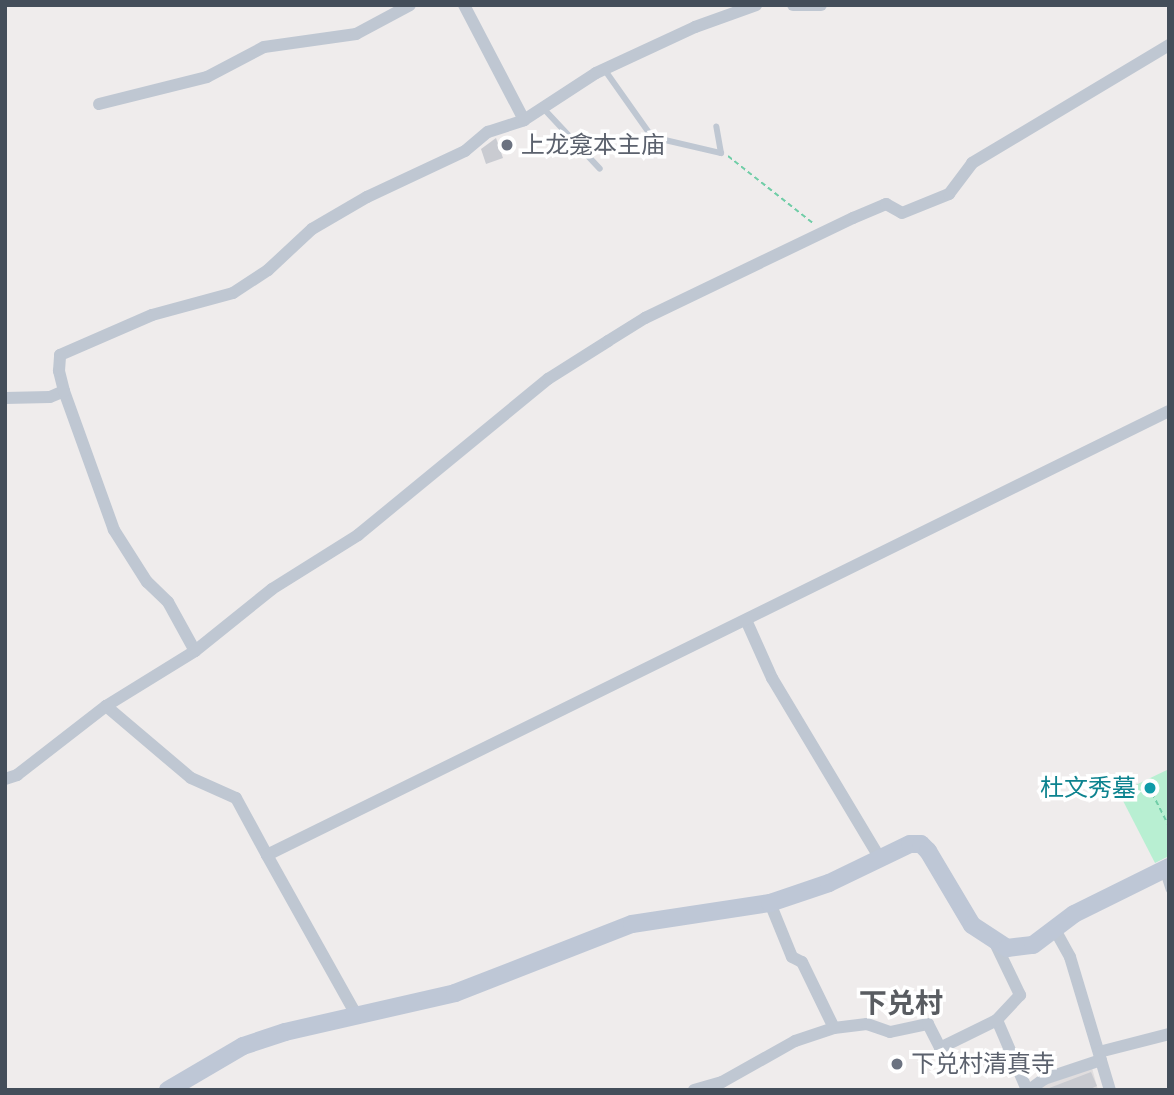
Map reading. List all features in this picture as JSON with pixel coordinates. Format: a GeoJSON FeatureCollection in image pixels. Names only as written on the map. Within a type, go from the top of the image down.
{"type":"FeatureCollection","features":[{"type":"Feature","properties":{"kind":"street"},"geometry":{"type":"LineString","coordinates":[[99,104],[207,76],[264,47],[356,34],[410,5]]}},
{"type":"Feature","properties":{"kind":"street"},"geometry":{"type":"LineString","coordinates":[[464,5],[524,120]]}},
{"type":"Feature","properties":{"kind":"street"},"geometry":{"type":"LineString","coordinates":[[195,650],[168,602],[147,582],[136,560],[121,544],[64,391],[58,362],[65,351],[152,315],[233,293],[268,270],[312,229],[391,184],[465,151],[488,132],[524,120],[604,69],[695,27],[755,5]]}},
{"type":"Feature","properties":{"kind":"street"},"geometry":{"type":"LineString","coordinates":[[793,5],[821,5]]}},
{"type":"Feature","properties":{"kind":"street"},"geometry":{"type":"LineString","coordinates":[[5,779],[17,775],[106,706],[195,650],[272,589],[358,535],[548,379],[645,318],[825,232],[886,204],[902,213],[949,194],[972,163],[1169,45]]}},
{"type":"Feature","properties":{"kind":"street"},"geometry":{"type":"LineString","coordinates":[[5,398],[50,397],[64,391]]}},
{"type":"Feature","properties":{"kind":"street"},"geometry":{"type":"LineString","coordinates":[[267,855],[1169,411]]}},
{"type":"Feature","properties":{"kind":"street"},"geometry":{"type":"LineString","coordinates":[[747,620],[772,678],[881,860]]}},
{"type":"Feature","properties":{"kind":"street"},"geometry":{"type":"LineString","coordinates":[[106,706],[191,778],[236,798],[358,1018]]}},
{"type":"Feature","properties":{"kind":"street"},"geometry":{"type":"LineString","coordinates":[[168,1090],[243,1046],[285,1032],[358,1018],[455,993],[632,924],[770,903],[881,860],[910,844],[920,844],[972,925],[995,943],[1020,995],[997,1020],[940,1048],[928,1024],[890,1032],[867,1024],[834,1028],[795,1041],[722,1082],[694,1090]]}},
{"type":"Feature","properties":{"kind":"street"},"geometry":{"type":"LineString","coordinates":[[995,943],[1019,948],[1033,945],[1054,928],[1165,869]]}},
{"type":"Feature","properties":{"kind":"street"},"geometry":{"type":"LineString","coordinates":[[770,903],[792,957],[802,962],[834,1028]]}},
{"type":"Feature","properties":{"kind":"street"},"geometry":{"type":"LineString","coordinates":[[1054,928],[1070,957],[1110,1090]]}},
{"type":"Feature","properties":{"kind":"street"},"geometry":{"type":"LineString","coordinates":[[997,1020],[1028,1090],[1044,1079],[1100,1056],[1169,1034]]}},
{"type":"Feature","properties":{"kind":"lane"},"geometry":{"type":"LineString","coordinates":[[604,69],[652,137],[721,153],[716,125]]}},
{"type":"Feature","properties":{"kind":"lane"},"geometry":{"type":"LineString","coordinates":[[542,108],[600,169]]}},
{"type":"Feature","properties":{"kind":"lane"},"geometry":{"type":"LineString","coordinates":[[1165,869],[1169,890]]}},
{"type":"Feature","properties":{"kind":"path"},"geometry":{"type":"LineString","coordinates":[[721,153],[742,163],[825,232]]}},
{"type":"Feature","properties":{"kind":"path"},"geometry":{"type":"LineString","coordinates":[[1152,793],[1169,827]]}},
{"type":"Feature","properties":{"kind":"shaded area"},"geometry":{"type":"Polygon","coordinates":[[[1092,1068],[1098,1090],[1034,1090],[1036,1088],[1092,1068]]]}},
{"type":"Feature","properties":{"kind":"green space","name":"杜文秀墓"},"geometry":{"type":"Polygon","coordinates":[[[1169,769],[1169,856],[1155,863],[1119,793],[1169,769]]]}},
{"type":"Feature","properties":{"kind":"building"},"geometry":{"type":"Polygon","coordinates":[[[496,138],[503,158],[486,164],[481,149],[496,138]]]}},
{"type":"Feature","properties":{"kind":"building"},"geometry":{"type":"Polygon","coordinates":[[[1091,1072],[1097,1086],[1088,1090],[1044,1090],[1091,1072]]]}},
{"type":"Feature","properties":{"kind":"place","name":"上龙龛本主庙"},"geometry":{"type":"Point","coordinates":[507,145]}},
{"type":"Feature","properties":{"kind":"place","name":"杜文秀墓"},"geometry":{"type":"Point","coordinates":[1150,788]}},
{"type":"Feature","properties":{"kind":"place","name":"下兑村清真寺"},"geometry":{"type":"Point","coordinates":[897,1064]}},
{"type":"Feature","properties":{"kind":"district","name":"下兑村"},"geometry":{"type":"Point","coordinates":[901,1003]}}]}
